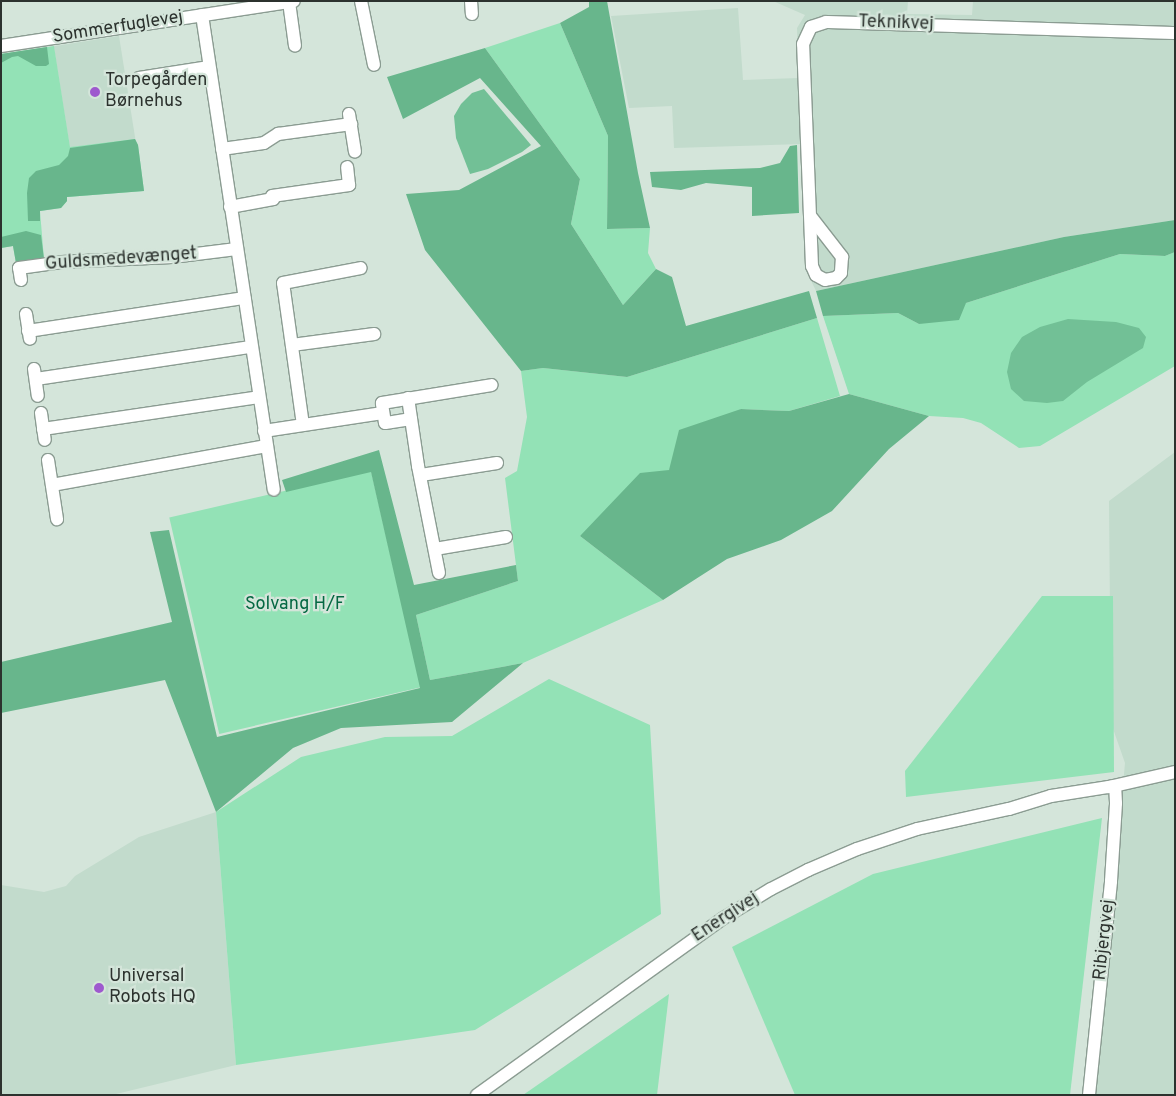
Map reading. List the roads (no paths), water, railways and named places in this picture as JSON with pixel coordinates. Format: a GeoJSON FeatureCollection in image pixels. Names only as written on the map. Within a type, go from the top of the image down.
{"type":"FeatureCollection","features":[{"type":"Feature","properties":{"kind":"street"},"geometry":{"type":"LineString","coordinates":[[362,1],[374,65]]}},
{"type":"Feature","properties":{"kind":"street"},"geometry":{"type":"LineString","coordinates":[[292,2],[295,46]]}},
{"type":"Feature","properties":{"kind":"street","name":"Sommerfuglevej"},"geometry":{"type":"LineString","coordinates":[[1,46],[267,3],[292,2]]}},
{"type":"Feature","properties":{"kind":"street"},"geometry":{"type":"LineString","coordinates":[[202,15],[274,490]]}},
{"type":"Feature","properties":{"kind":"street","name":"Teknikvej"},"geometry":{"type":"LineString","coordinates":[[811,217],[803,44],[811,27],[826,22],[1175,33]]}},
{"type":"Feature","properties":{"kind":"street"},"geometry":{"type":"LineString","coordinates":[[162,60],[164,74]]}},
{"type":"Feature","properties":{"kind":"street"},"geometry":{"type":"LineString","coordinates":[[139,78],[209,67]]}},
{"type":"Feature","properties":{"kind":"street"},"geometry":{"type":"LineString","coordinates":[[222,149],[264,143],[278,134],[350,119],[355,152]]}},
{"type":"Feature","properties":{"kind":"street"},"geometry":{"type":"LineString","coordinates":[[230,207],[272,200],[272,196],[349,185],[347,167]]}},
{"type":"Feature","properties":{"kind":"street","name":"Guldsmedevænget"},"geometry":{"type":"LineString","coordinates":[[21,280],[19,268],[36,265],[79,261],[172,258],[237,249]]}},
{"type":"Feature","properties":{"kind":"street"},"geometry":{"type":"LineString","coordinates":[[303,425],[283,282],[361,268]]}},
{"type":"Feature","properties":{"kind":"street"},"geometry":{"type":"LineString","coordinates":[[26,314],[29,335],[244,298]]}},
{"type":"Feature","properties":{"kind":"street"},"geometry":{"type":"LineString","coordinates":[[292,345],[374,334]]}},
{"type":"Feature","properties":{"kind":"street"},"geometry":{"type":"LineString","coordinates":[[38,396],[35,374],[251,347]]}},
{"type":"Feature","properties":{"kind":"street"},"geometry":{"type":"LineString","coordinates":[[411,419],[385,423],[382,402],[492,385]]}},
{"type":"Feature","properties":{"kind":"street"},"geometry":{"type":"LineString","coordinates":[[41,413],[44,435],[259,397]]}},
{"type":"Feature","properties":{"kind":"street"},"geometry":{"type":"LineString","coordinates":[[408,398],[418,466],[439,573]]}},
{"type":"Feature","properties":{"kind":"street"},"geometry":{"type":"LineString","coordinates":[[264,431],[384,413]]}},
{"type":"Feature","properties":{"kind":"street"},"geometry":{"type":"LineString","coordinates":[[52,485],[266,446]]}},
{"type":"Feature","properties":{"kind":"street"},"geometry":{"type":"LineString","coordinates":[[48,460],[57,519]]}},
{"type":"Feature","properties":{"kind":"street"},"geometry":{"type":"LineString","coordinates":[[421,475],[497,462]]}},
{"type":"Feature","properties":{"kind":"street"},"geometry":{"type":"LineString","coordinates":[[435,549],[506,537]]}},
{"type":"Feature","properties":{"kind":"street","name":"Energivej"},"geometry":{"type":"LineString","coordinates":[[477,1095],[722,919],[771,889],[808,870],[865,846],[917,829],[1009,809],[1051,796],[1116,786],[1175,772]]}},
{"type":"Feature","properties":{"kind":"street","name":"Ribjergvej"},"geometry":{"type":"LineString","coordinates":[[1089,1095],[1111,881],[1116,786]]}},
{"type":"Feature","properties":{"kind":"place","name":"Torpegården Børnehus"},"geometry":{"type":"Point","coordinates":[95,92]}},
{"type":"Feature","properties":{"kind":"place","name":"Universal Robots HQ"},"geometry":{"type":"Point","coordinates":[99,988]}},
{"type":"Feature","properties":{"kind":"park label","name":"Solvang H/F"},"geometry":{"type":"Point","coordinates":[295,605]}}]}
